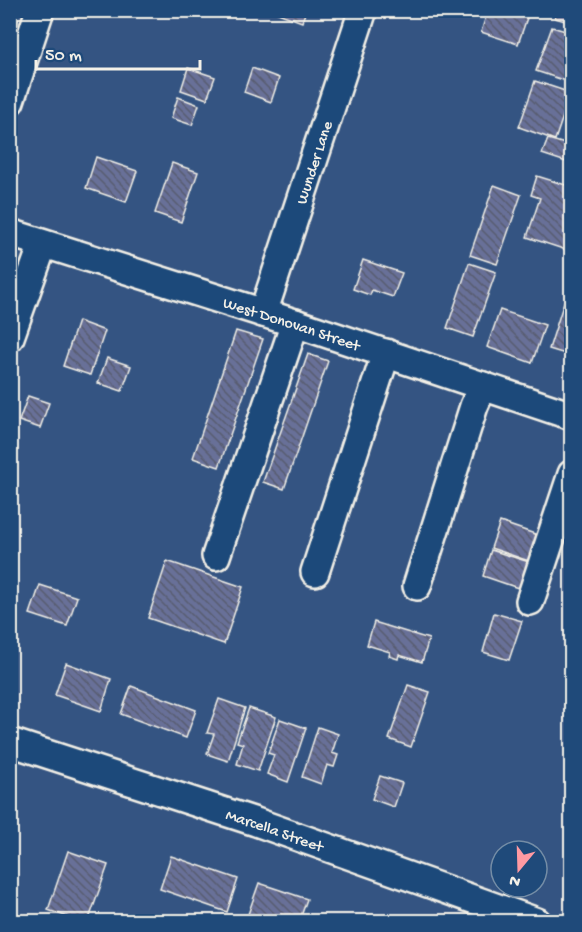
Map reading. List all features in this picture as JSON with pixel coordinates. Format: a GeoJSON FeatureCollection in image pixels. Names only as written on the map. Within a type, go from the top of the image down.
{"type":"FeatureCollection","features":[{"type":"Feature","properties":{"kind":"street"},"geometry":{"type":"LineString","coordinates":[[10,101],[40,10]]}},
{"type":"Feature","properties":{"kind":"street","name":"Wunder Lane"},"geometry":{"type":"LineString","coordinates":[[263,313],[363,10]]}},
{"type":"Feature","properties":{"kind":"street","name":"West Donovan Street"},"geometry":{"type":"LineString","coordinates":[[10,233],[295,323],[572,416]]}},
{"type":"Feature","properties":{"kind":"street"},"geometry":{"type":"LineString","coordinates":[[10,337],[43,244]]}},
{"type":"Feature","properties":{"kind":"street"},"geometry":{"type":"LineString","coordinates":[[216,556],[295,323]]}},
{"type":"Feature","properties":{"kind":"street"},"geometry":{"type":"LineString","coordinates":[[315,572],[386,353]]}},
{"type":"Feature","properties":{"kind":"street"},"geometry":{"type":"LineString","coordinates":[[417,586],[474,406],[483,386]]}},
{"type":"Feature","properties":{"kind":"street"},"geometry":{"type":"LineString","coordinates":[[530,601],[572,474]]}},
{"type":"Feature","properties":{"kind":"street","name":"Marcella Street"},"geometry":{"type":"LineString","coordinates":[[10,742],[256,822],[537,921]]}},
{"type":"Feature","properties":{"kind":"building"},"geometry":{"type":"Polygon","coordinates":[[[270,10],[306,10],[302,22],[270,10]]]}},
{"type":"Feature","properties":{"kind":"building"},"geometry":{"type":"Polygon","coordinates":[[[488,10],[523,12],[523,10],[538,10],[536,14],[529,12],[518,44],[481,32],[488,10]]]}},
{"type":"Feature","properties":{"kind":"building"},"geometry":{"type":"Polygon","coordinates":[[[557,10],[572,10],[572,23],[555,18],[557,10]]]}},
{"type":"Feature","properties":{"kind":"building"},"geometry":{"type":"Polygon","coordinates":[[[552,27],[572,33],[572,83],[536,71],[552,27]]]}},
{"type":"Feature","properties":{"kind":"building"},"geometry":{"type":"Polygon","coordinates":[[[188,68],[215,77],[207,99],[181,90],[188,68]]]}},
{"type":"Feature","properties":{"kind":"building"},"geometry":{"type":"Polygon","coordinates":[[[252,68],[279,78],[271,102],[244,92],[252,68]]]}},
{"type":"Feature","properties":{"kind":"building"},"geometry":{"type":"Polygon","coordinates":[[[535,81],[571,93],[555,140],[519,127],[535,81]]]}},
{"type":"Feature","properties":{"kind":"building"},"geometry":{"type":"Polygon","coordinates":[[[178,97],[199,105],[192,125],[171,118],[178,97]]]}},
{"type":"Feature","properties":{"kind":"building"},"geometry":{"type":"Polygon","coordinates":[[[548,139],[572,146],[572,164],[542,154],[548,139]]]}},
{"type":"Feature","properties":{"kind":"building"},"geometry":{"type":"Polygon","coordinates":[[[96,157],[137,171],[126,202],[86,188],[96,157]]]}},
{"type":"Feature","properties":{"kind":"building"},"geometry":{"type":"Polygon","coordinates":[[[172,163],[198,172],[181,222],[155,213],[172,163]]]}},
{"type":"Feature","properties":{"kind":"building"},"geometry":{"type":"Polygon","coordinates":[[[537,176],[572,187],[572,252],[527,237],[540,198],[531,195],[537,176]]]}},
{"type":"Feature","properties":{"kind":"building"},"geometry":{"type":"Polygon","coordinates":[[[494,185],[521,195],[497,264],[470,255],[494,185]]]}},
{"type":"Feature","properties":{"kind":"building"},"geometry":{"type":"Polygon","coordinates":[[[363,260],[402,273],[393,297],[372,290],[370,295],[353,289],[363,260]]]}},
{"type":"Feature","properties":{"kind":"building"},"geometry":{"type":"Polygon","coordinates":[[[469,263],[496,272],[473,337],[447,328],[469,263]]]}},
{"type":"Feature","properties":{"kind":"building"},"geometry":{"type":"Polygon","coordinates":[[[564,302],[572,305],[572,356],[549,349],[564,302]]]}},
{"type":"Feature","properties":{"kind":"building"},"geometry":{"type":"Polygon","coordinates":[[[500,310],[545,325],[532,363],[487,347],[500,310]]]}},
{"type":"Feature","properties":{"kind":"building"},"geometry":{"type":"Polygon","coordinates":[[[78,321],[105,331],[90,375],[63,366],[78,321]]]}},
{"type":"Feature","properties":{"kind":"building"},"geometry":{"type":"Polygon","coordinates":[[[236,331],[263,339],[219,467],[193,458],[236,331]]]}},
{"type":"Feature","properties":{"kind":"building"},"geometry":{"type":"Polygon","coordinates":[[[308,354],[328,361],[284,489],[263,482],[308,354]]]}},
{"type":"Feature","properties":{"kind":"building"},"geometry":{"type":"Polygon","coordinates":[[[107,358],[131,366],[122,391],[98,383],[107,358]]]}},
{"type":"Feature","properties":{"kind":"building"},"geometry":{"type":"Polygon","coordinates":[[[28,396],[49,403],[40,428],[19,421],[28,396]]]}},
{"type":"Feature","properties":{"kind":"building"},"geometry":{"type":"Polygon","coordinates":[[[572,513],[572,542],[562,539],[572,513]]]}},
{"type":"Feature","properties":{"kind":"building"},"geometry":{"type":"Polygon","coordinates":[[[500,522],[538,535],[529,561],[491,548],[500,522]]]}},
{"type":"Feature","properties":{"kind":"building"},"geometry":{"type":"Polygon","coordinates":[[[491,550],[529,562],[521,589],[483,576],[491,550]]]}},
{"type":"Feature","properties":{"kind":"building"},"geometry":{"type":"Polygon","coordinates":[[[167,561],[243,587],[224,644],[148,618],[167,561]]]}},
{"type":"Feature","properties":{"kind":"building"},"geometry":{"type":"Polygon","coordinates":[[[40,585],[77,597],[67,626],[30,614],[40,585]]]}},
{"type":"Feature","properties":{"kind":"building"},"geometry":{"type":"Polygon","coordinates":[[[494,613],[522,621],[509,660],[483,652],[494,613]]]}},
{"type":"Feature","properties":{"kind":"building"},"geometry":{"type":"Polygon","coordinates":[[[374,622],[429,639],[422,662],[399,655],[398,659],[389,656],[390,652],[367,645],[374,622]]]}},
{"type":"Feature","properties":{"kind":"building"},"geometry":{"type":"Polygon","coordinates":[[[66,663],[111,679],[101,711],[55,695],[66,663]]]}},
{"type":"Feature","properties":{"kind":"building"},"geometry":{"type":"Polygon","coordinates":[[[408,685],[430,692],[411,747],[389,739],[408,685]]]}},
{"type":"Feature","properties":{"kind":"building"},"geometry":{"type":"Polygon","coordinates":[[[131,686],[196,710],[186,738],[121,714],[131,686]]]}},
{"type":"Feature","properties":{"kind":"building"},"geometry":{"type":"Polygon","coordinates":[[[219,699],[245,708],[228,761],[207,754],[214,734],[207,733],[219,699]]]}},
{"type":"Feature","properties":{"kind":"building"},"geometry":{"type":"Polygon","coordinates":[[[249,708],[276,717],[258,771],[237,764],[243,744],[237,742],[249,708]]]}},
{"type":"Feature","properties":{"kind":"building"},"geometry":{"type":"Polygon","coordinates":[[[280,719],[306,728],[288,782],[267,774],[274,755],[268,753],[280,719]]]}},
{"type":"Feature","properties":{"kind":"building"},"geometry":{"type":"Polygon","coordinates":[[[318,727],[338,734],[332,753],[338,755],[334,767],[327,765],[321,784],[302,777],[318,727]]]}},
{"type":"Feature","properties":{"kind":"building"},"geometry":{"type":"Polygon","coordinates":[[[380,776],[402,783],[394,807],[372,799],[380,776]]]}},
{"type":"Feature","properties":{"kind":"building"},"geometry":{"type":"Polygon","coordinates":[[[68,851],[108,865],[88,922],[48,910],[68,851]]]}},
{"type":"Feature","properties":{"kind":"building"},"geometry":{"type":"Polygon","coordinates":[[[171,856],[238,879],[227,912],[160,889],[171,856]]]}},
{"type":"Feature","properties":{"kind":"building"},"geometry":{"type":"Polygon","coordinates":[[[259,883],[307,899],[299,922],[250,922],[246,920],[259,883]]]}}]}
